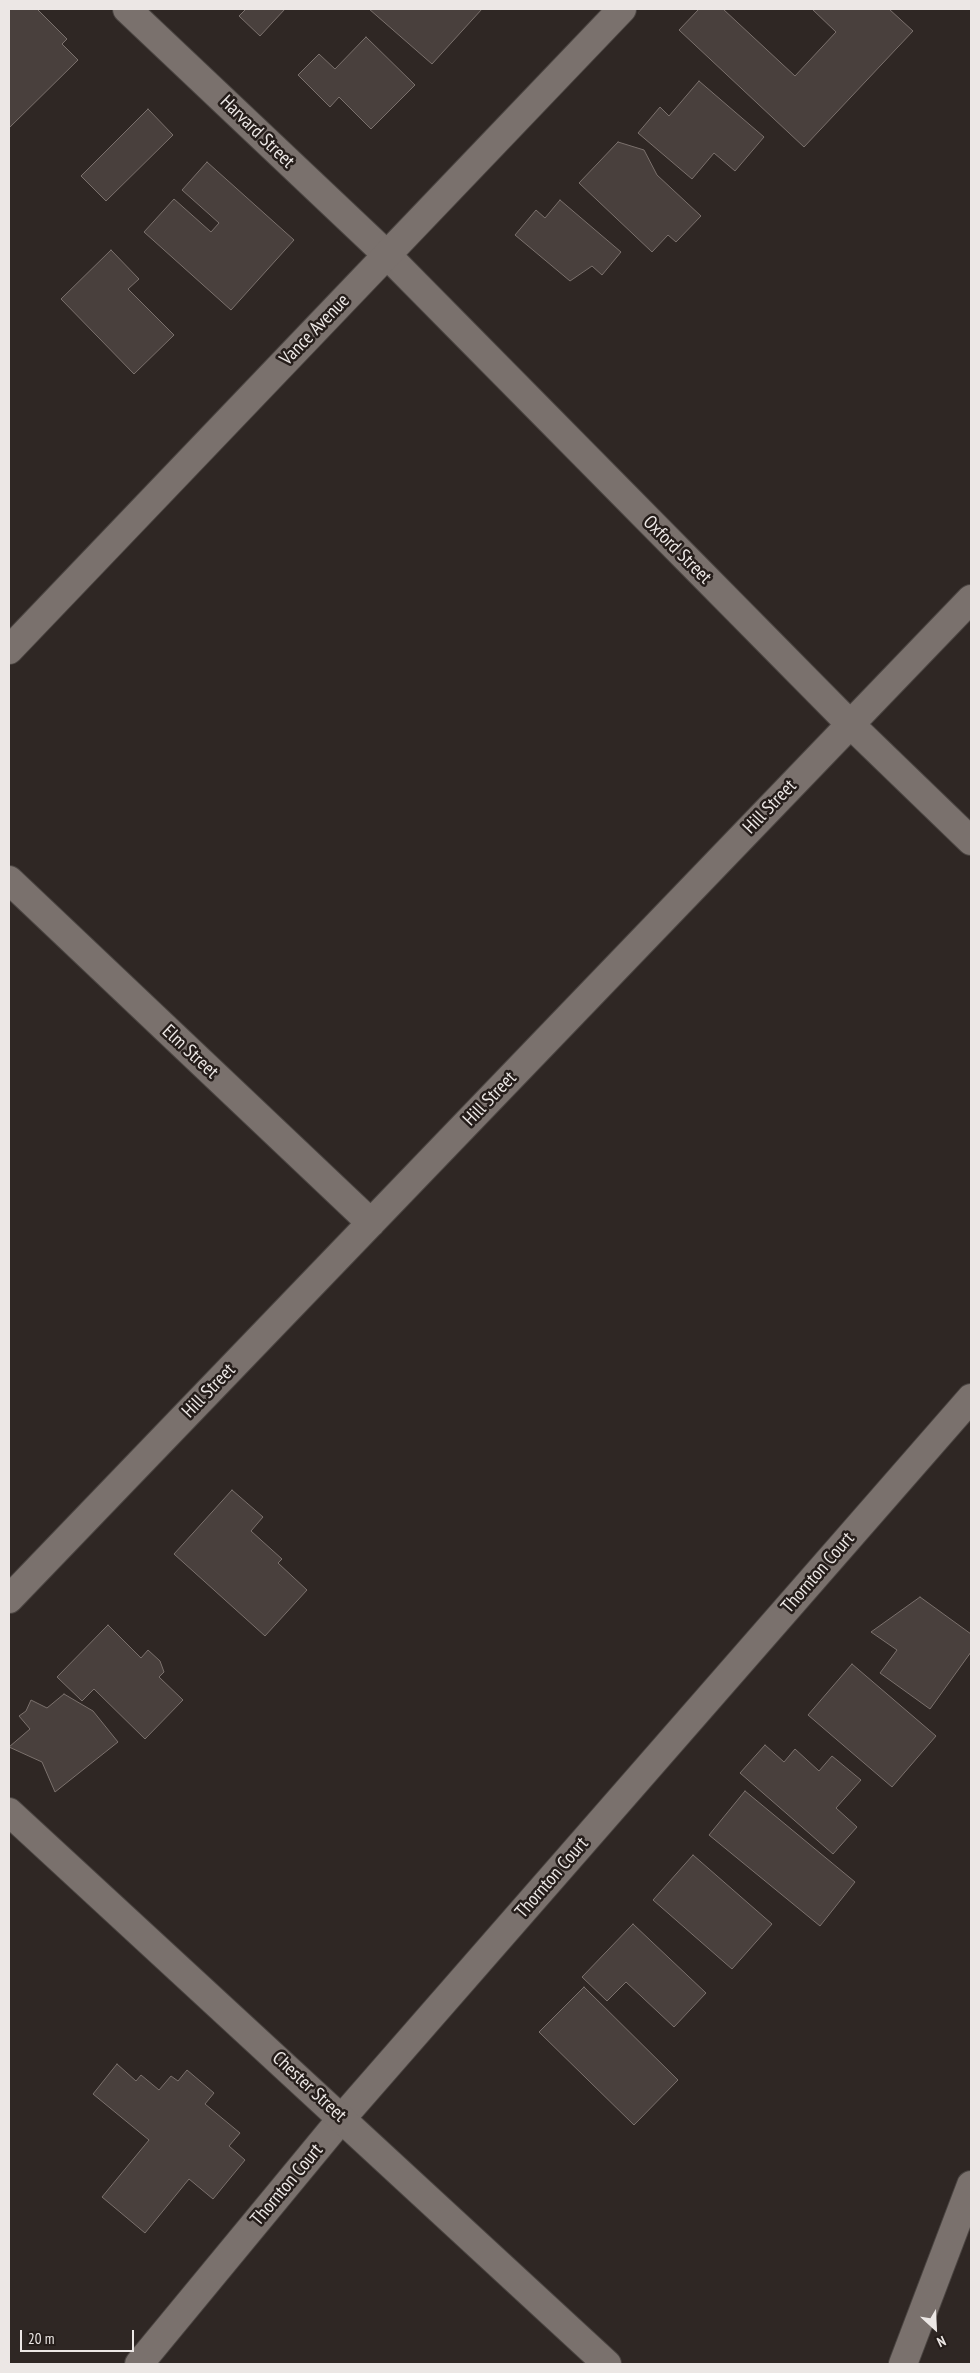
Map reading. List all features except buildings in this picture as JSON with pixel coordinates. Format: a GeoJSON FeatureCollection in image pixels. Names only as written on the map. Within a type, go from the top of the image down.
{"type":"FeatureCollection","features":[{"type":"Feature","properties":{"kind":"street","name":"Harvard Street"},"geometry":{"type":"LineString","coordinates":[[128,9],[387,255]]}},
{"type":"Feature","properties":{"kind":"street","name":"Vance Avenue"},"geometry":{"type":"LineString","coordinates":[[9,650],[622,9]]}},
{"type":"Feature","properties":{"kind":"street","name":"Oxford Street"},"geometry":{"type":"LineString","coordinates":[[387,255],[850,724],[971,841]]}},
{"type":"Feature","properties":{"kind":"street","name":"Hill Street"},"geometry":{"type":"LineString","coordinates":[[9,1599],[971,599]]}},
{"type":"Feature","properties":{"kind":"street","name":"Elm Street"},"geometry":{"type":"LineString","coordinates":[[9,880],[371,1223]]}},
{"type":"Feature","properties":{"kind":"street","name":"Thornton Court"},"geometry":{"type":"LineString","coordinates":[[139,2364],[342,2118],[971,1398]]}},
{"type":"Feature","properties":{"kind":"street","name":"Chester Street"},"geometry":{"type":"LineString","coordinates":[[9,1812],[607,2364]]}},
{"type":"Feature","properties":{"kind":"street"},"geometry":{"type":"LineString","coordinates":[[903,2364],[971,2185]]}}]}
